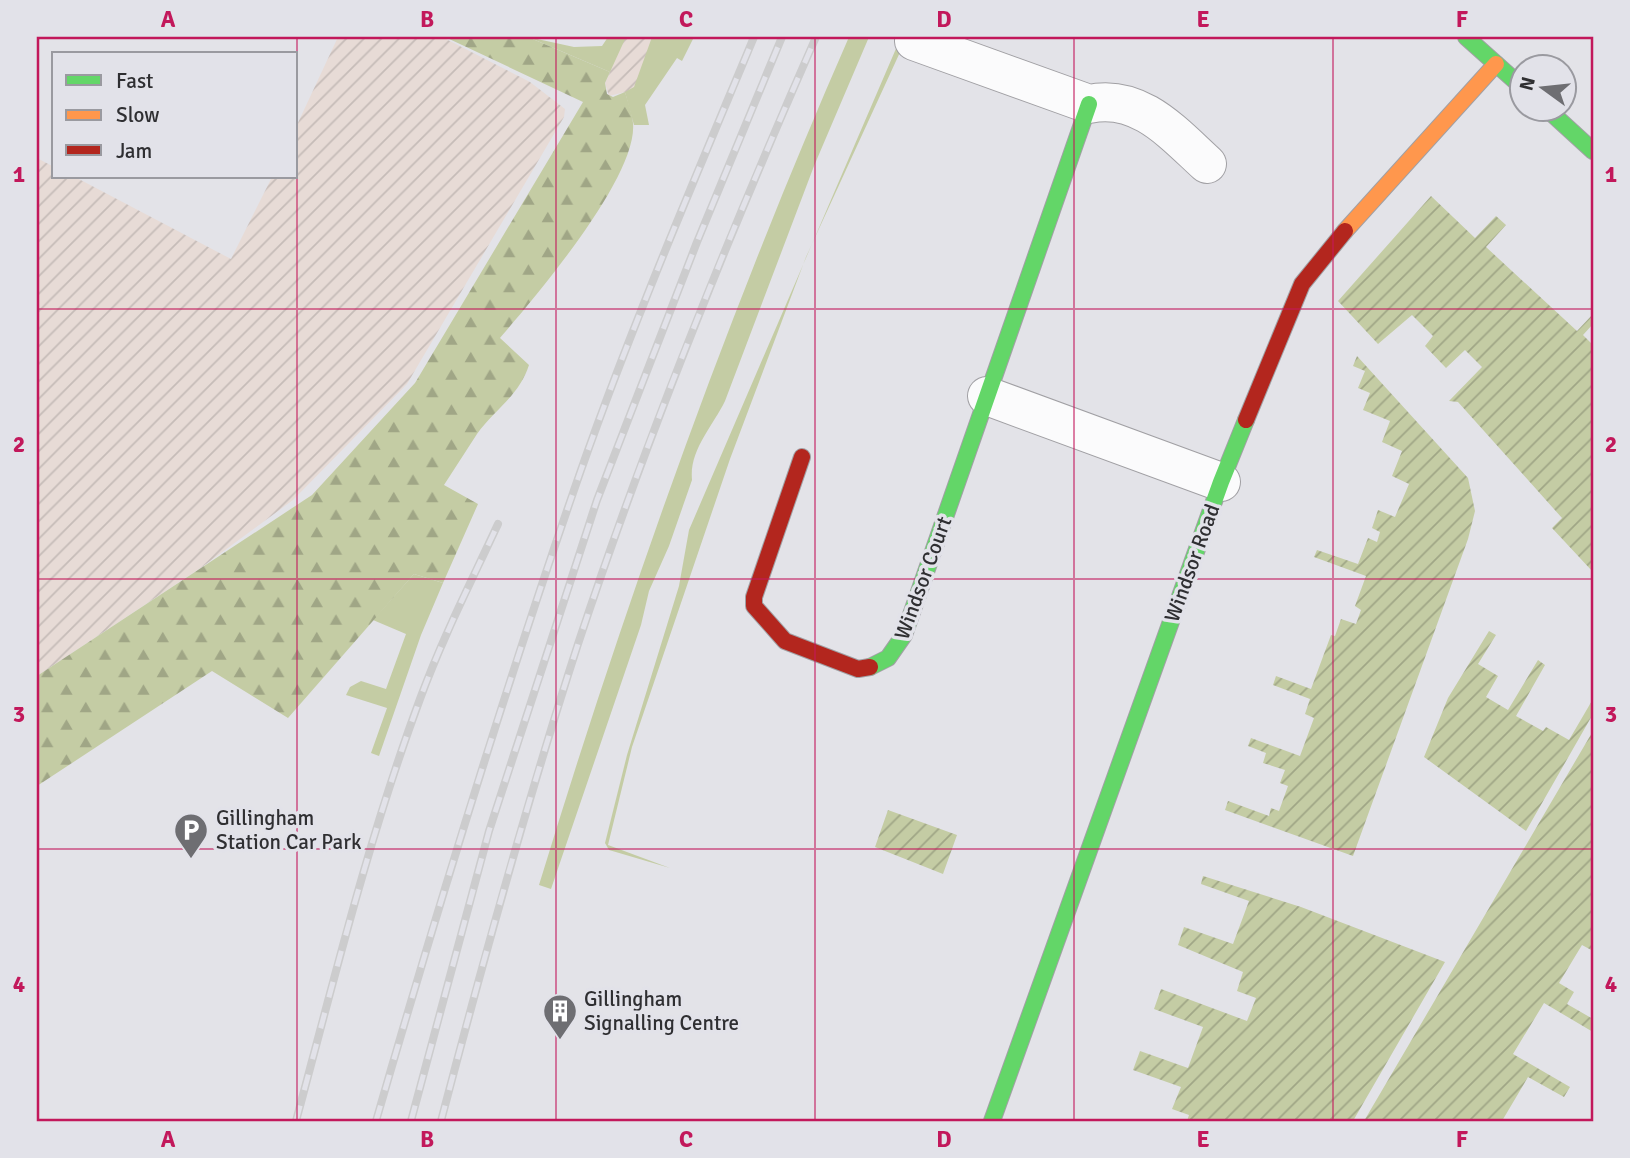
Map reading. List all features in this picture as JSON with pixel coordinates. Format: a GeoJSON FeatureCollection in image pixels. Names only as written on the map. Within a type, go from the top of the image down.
{"type":"FeatureCollection","features":[{"type":"Feature","properties":{"kind":"street"},"geometry":{"type":"LineString","coordinates":[[1466,37],[1508,75]]}},
{"type":"Feature","properties":{"kind":"street"},"geometry":{"type":"LineString","coordinates":[[915,41],[1089,104],[1114,100],[1140,110],[1167,128],[1207,164]]}},
{"type":"Feature","properties":{"kind":"street","name":"Windsor Road"},"geometry":{"type":"LineString","coordinates":[[992,1121],[1221,482],[1302,284],[1319,260],[1496,64]]}},
{"type":"Feature","properties":{"kind":"street","name":"Windsor Court"},"geometry":{"type":"LineString","coordinates":[[802,457],[754,597],[754,606],[785,641],[848,666],[866,668],[888,657],[901,641],[1089,104]]}},
{"type":"Feature","properties":{"kind":"street"},"geometry":{"type":"LineString","coordinates":[[1561,122],[1593,151]]}},
{"type":"Feature","properties":{"kind":"street"},"geometry":{"type":"LineString","coordinates":[[987,396],[1221,482]]}},
{"type":"Feature","properties":{"kind":"shaded area"},"geometry":{"type":"Polygon","coordinates":[[[338,37],[442,37],[530,82],[565,109],[564,117],[407,384],[293,500],[202,567],[37,676],[37,158],[52,166],[52,178],[77,178],[231,259],[272,178],[298,178],[298,123],[338,37]]]}},
{"type":"Feature","properties":{"kind":"shaded area"},"geometry":{"type":"Polygon","coordinates":[[[615,37],[682,37],[635,115],[634,125],[625,92],[609,96],[605,83],[610,72],[601,68],[615,37]]]}},
{"type":"Feature","properties":{"kind":"green space"},"geometry":{"type":"Polygon","coordinates":[[[445,37],[528,37],[610,72],[605,83],[607,94],[613,97],[625,92],[633,123],[630,146],[619,174],[602,204],[559,266],[500,338],[529,365],[513,394],[477,434],[444,485],[478,504],[443,583],[414,574],[288,718],[212,671],[37,786],[37,676],[312,495],[415,383],[583,102],[445,37]]]}},
{"type":"Feature","properties":{"kind":"green space"},"geometry":{"type":"Polygon","coordinates":[[[528,37],[574,47],[602,46],[608,37],[626,37],[610,72],[528,37]]]}},
{"type":"Feature","properties":{"kind":"green space"},"geometry":{"type":"Polygon","coordinates":[[[652,37],[694,37],[682,61],[677,58],[645,105],[649,125],[634,125],[625,92],[634,87],[652,37]]]}},
{"type":"Feature","properties":{"kind":"green space"},"geometry":{"type":"Polygon","coordinates":[[[849,37],[869,37],[814,166],[725,401],[698,448],[692,480],[669,546],[649,591],[641,625],[551,889],[539,885],[608,670],[682,457],[762,245],[849,37]]]}},
{"type":"Feature","properties":{"kind":"green space"},"geometry":{"type":"Polygon","coordinates":[[[901,37],[907,37],[812,243],[901,37]]]}},
{"type":"Feature","properties":{"kind":"green space"},"geometry":{"type":"Polygon","coordinates":[[[1431,196],[1475,238],[1496,216],[1506,225],[1486,247],[1577,331],[1593,314],[1593,324],[1583,335],[1593,345],[1593,572],[1552,528],[1562,518],[1458,402],[1449,401],[1482,367],[1465,350],[1446,368],[1425,346],[1433,336],[1412,315],[1378,344],[1338,301],[1431,196]]]}},
{"type":"Feature","properties":{"kind":"green space"},"geometry":{"type":"Polygon","coordinates":[[[803,264],[730,459],[632,747],[608,845],[670,868],[609,850],[605,843],[627,755],[679,586],[689,530],[803,264]]]}},
{"type":"Feature","properties":{"kind":"green space"},"geometry":{"type":"Polygon","coordinates":[[[1357,356],[1468,478],[1475,511],[1468,539],[1353,856],[1225,810],[1228,801],[1269,816],[1271,808],[1279,811],[1288,786],[1280,783],[1285,770],[1263,763],[1266,753],[1248,746],[1251,738],[1300,756],[1314,718],[1305,714],[1310,699],[1273,685],[1276,676],[1311,689],[1331,635],[1335,636],[1341,619],[1356,624],[1361,610],[1355,606],[1366,576],[1314,557],[1317,550],[1358,564],[1368,538],[1377,542],[1380,532],[1372,528],[1378,510],[1395,517],[1409,484],[1392,476],[1402,451],[1382,442],[1390,421],[1363,410],[1370,393],[1358,388],[1365,371],[1353,366],[1357,356]]]}},
{"type":"Feature","properties":{"kind":"green space"},"geometry":{"type":"Polygon","coordinates":[[[414,574],[443,583],[421,635],[379,756],[371,753],[387,708],[346,695],[350,687],[361,681],[386,689],[406,634],[373,620],[414,574]]]}},
{"type":"Feature","properties":{"kind":"green space"},"geometry":{"type":"Polygon","coordinates":[[[1489,631],[1496,635],[1478,664],[1498,676],[1486,697],[1508,710],[1538,660],[1545,665],[1516,716],[1543,731],[1546,727],[1569,740],[1593,699],[1593,714],[1526,831],[1424,757],[1448,698],[1489,631]]]}},
{"type":"Feature","properties":{"kind":"green space"},"geometry":{"type":"Polygon","coordinates":[[[1593,731],[1593,951],[1582,945],[1559,983],[1574,992],[1567,1004],[1593,1019],[1593,1032],[1544,1003],[1513,1054],[1570,1087],[1564,1097],[1528,1077],[1502,1121],[1364,1121],[1593,731]]]}},
{"type":"Feature","properties":{"kind":"green space"},"geometry":{"type":"Polygon","coordinates":[[[888,810],[957,835],[943,874],[875,847],[888,810]]]}},
{"type":"Feature","properties":{"kind":"green space"},"geometry":{"type":"Polygon","coordinates":[[[1203,876],[1301,907],[1445,962],[1353,1121],[1187,1121],[1189,1115],[1172,1109],[1181,1087],[1133,1070],[1140,1051],[1188,1068],[1203,1027],[1154,1009],[1161,989],[1247,1021],[1256,998],[1237,991],[1243,972],[1178,945],[1184,927],[1233,944],[1249,901],[1201,884],[1203,876]]]}},
{"type":"Feature","properties":{"kind":"railway"},"geometry":{"type":"LineString","coordinates":[[376,1121],[470,806],[593,435],[754,37]]}},
{"type":"Feature","properties":{"kind":"railway"},"geometry":{"type":"LineString","coordinates":[[411,1121],[489,831],[597,500],[697,242],[782,37]]}},
{"type":"Feature","properties":{"kind":"railway"},"geometry":{"type":"LineString","coordinates":[[441,1121],[523,822],[604,567],[690,338],[816,37]]}},
{"type":"Feature","properties":{"kind":"railway"},"geometry":{"type":"LineString","coordinates":[[296,1121],[384,803],[438,654],[498,524]]}},
{"type":"Feature","properties":{"kind":"traffic: fast"},"geometry":{"type":"LineString","coordinates":[[1466,37],[1508,74]]}},
{"type":"Feature","properties":{"kind":"traffic: fast"},"geometry":{"type":"LineString","coordinates":[[870,667],[888,658],[904,635],[1089,104]]}},
{"type":"Feature","properties":{"kind":"traffic: fast"},"geometry":{"type":"LineString","coordinates":[[1561,122],[1593,151]]}},
{"type":"Feature","properties":{"kind":"traffic: fast"},"geometry":{"type":"LineString","coordinates":[[992,1121],[1221,482],[1246,420]]}},
{"type":"Feature","properties":{"kind":"traffic: slow"},"geometry":{"type":"LineString","coordinates":[[1345,231],[1496,64]]}},
{"type":"Feature","properties":{"kind":"traffic: jam"},"geometry":{"type":"LineString","coordinates":[[1246,420],[1302,284],[1345,231]]}},
{"type":"Feature","properties":{"kind":"traffic: jam"},"geometry":{"type":"LineString","coordinates":[[802,457],[754,597],[754,606],[785,641],[858,669],[870,667]]}},
{"type":"Feature","properties":{"kind":"place","name":"Gillingham Station Car Park"},"geometry":{"type":"Point","coordinates":[191,860]}},
{"type":"Feature","properties":{"kind":"place","name":"Gillingham Signalling Centre"},"geometry":{"type":"Point","coordinates":[560,1041]}}]}
